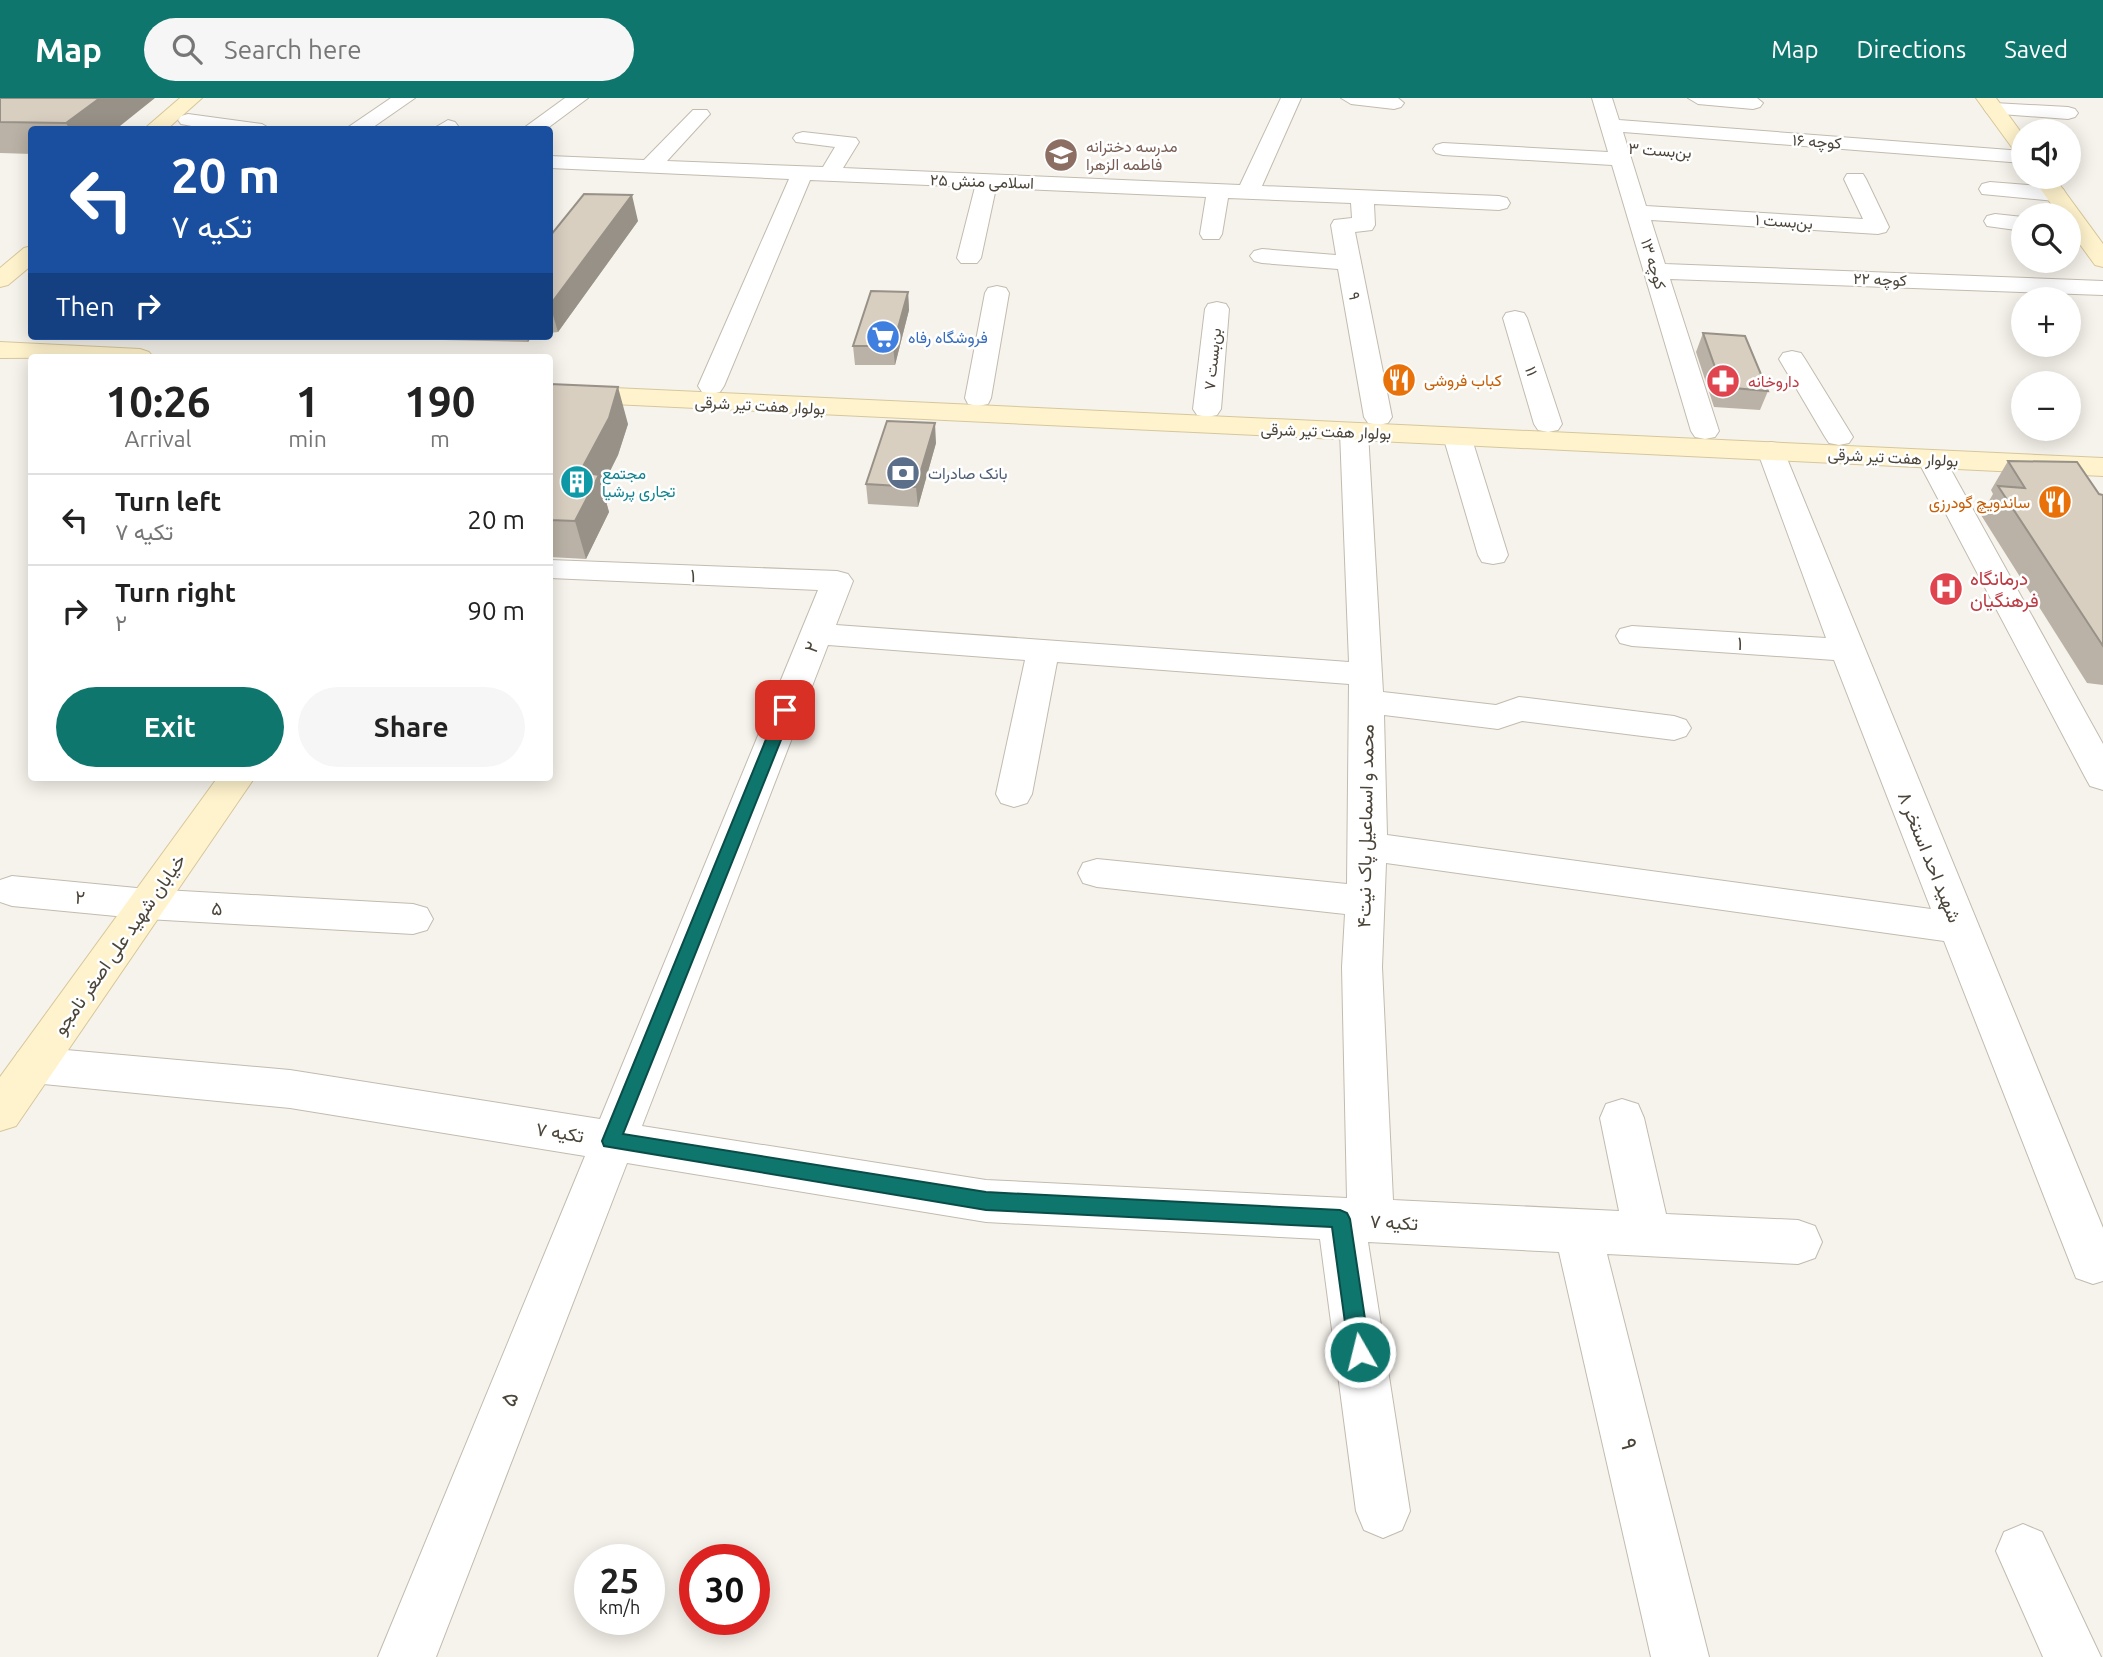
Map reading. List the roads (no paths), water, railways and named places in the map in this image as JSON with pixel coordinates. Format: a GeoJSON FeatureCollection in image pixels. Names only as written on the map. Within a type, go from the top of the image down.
{"type":"FeatureCollection","features":[{"type":"Feature","properties":{"kind":"main road"},"geometry":{"type":"LineString","coordinates":[[158,126],[192,98]]}},
{"type":"Feature","properties":{"kind":"main road"},"geometry":{"type":"LineString","coordinates":[[183,125],[215,98]]}},
{"type":"Feature","properties":{"kind":"main road"},"geometry":{"type":"LineString","coordinates":[[1990,104],[2011,133]]}},
{"type":"Feature","properties":{"kind":"main road"},"geometry":{"type":"LineString","coordinates":[[0,254],[28,231]]}},
{"type":"Feature","properties":{"kind":"main road"},"geometry":{"type":"LineString","coordinates":[[2081,236],[2103,260]]}},
{"type":"Feature","properties":{"kind":"main road"},"geometry":{"type":"LineString","coordinates":[[0,280],[28,256]]}},
{"type":"Feature","properties":{"kind":"main road"},"geometry":{"type":"LineString","coordinates":[[0,350],[80,354]]}},
{"type":"Feature","properties":{"kind":"main road"},"geometry":{"type":"LineString","coordinates":[[0,370],[28,372]]}},
{"type":"Feature","properties":{"kind":"main road","name":"بولوار هفت تیر شرقی"},"geometry":{"type":"LineString","coordinates":[[553,378],[978,398],[1137,415],[1207,409],[1457,436],[2103,467]]}},
{"type":"Feature","properties":{"kind":"main road","name":"بولوار هفت تیر شرقی"},"geometry":{"type":"LineString","coordinates":[[553,393],[1366,425],[1548,424],[2103,448]]}},
{"type":"Feature","properties":{"kind":"main road","name":"خیابان شهید علی اصغر نامجو"},"geometry":{"type":"LineString","coordinates":[[0,1112],[234,781]]}},
{"type":"Feature","properties":{"kind":"street"},"geometry":{"type":"LineString","coordinates":[[360,126],[405,98]]}},
{"type":"Feature","properties":{"kind":"street"},"geometry":{"type":"LineString","coordinates":[[537,126],[578,98]]}},
{"type":"Feature","properties":{"kind":"street"},"geometry":{"type":"LineString","coordinates":[[1248,192],[1291,98]]}},
{"type":"Feature","properties":{"kind":"street"},"geometry":{"type":"LineString","coordinates":[[1351,98],[1394,103]]}},
{"type":"Feature","properties":{"kind":"street","name":"کوچه ۱۳"},"geometry":{"type":"LineString","coordinates":[[1602,98],[1623,145],[1638,212],[1705,431]]}},
{"type":"Feature","properties":{"kind":"street"},"geometry":{"type":"LineString","coordinates":[[1698,98],[1753,103]]}},
{"type":"Feature","properties":{"kind":"street"},"geometry":{"type":"LineString","coordinates":[[1990,104],[2068,113]]}},
{"type":"Feature","properties":{"kind":"street"},"geometry":{"type":"LineString","coordinates":[[650,166],[700,114]]}},
{"type":"Feature","properties":{"kind":"street"},"geometry":{"type":"LineString","coordinates":[[1804,120],[1813,141]]}},
{"type":"Feature","properties":{"kind":"street"},"geometry":{"type":"LineString","coordinates":[[803,138],[849,142],[829,174]]}},
{"type":"Feature","properties":{"kind":"street","name":"کوچه ۱۶"},"geometry":{"type":"LineString","coordinates":[[1443,149],[1813,141],[2011,156]]}},
{"type":"Feature","properties":{"kind":"street","name":"اسلامی منش ۲۵"},"geometry":{"type":"LineString","coordinates":[[553,162],[986,181],[1078,195],[1219,191],[1499,203]]}},
{"type":"Feature","properties":{"kind":"street"},"geometry":{"type":"LineString","coordinates":[[711,386],[802,173]]}},
{"type":"Feature","properties":{"kind":"street","name":"بن‌بست ۱"},"geometry":{"type":"LineString","coordinates":[[1638,212],[1878,227],[1856,179]]}},
{"type":"Feature","properties":{"kind":"street"},"geometry":{"type":"LineString","coordinates":[[969,258],[986,181]]}},
{"type":"Feature","properties":{"kind":"street"},"geometry":{"type":"LineString","coordinates":[[1990,189],[2011,188]]}},
{"type":"Feature","properties":{"kind":"street"},"geometry":{"type":"LineString","coordinates":[[1211,234],[1219,191]]}},
{"type":"Feature","properties":{"kind":"street","name":"۹"},"geometry":{"type":"LineString","coordinates":[[1362,197],[1364,225],[1342,225],[1349,263],[1366,425]]}},
{"type":"Feature","properties":{"kind":"street"},"geometry":{"type":"LineString","coordinates":[[1995,221],[2011,223]]}},
{"type":"Feature","properties":{"kind":"street"},"geometry":{"type":"LineString","coordinates":[[1262,256],[1349,263]]}},
{"type":"Feature","properties":{"kind":"street","name":"کوچه ۲۲"},"geometry":{"type":"LineString","coordinates":[[1656,271],[2103,288]]}},
{"type":"Feature","properties":{"kind":"street"},"geometry":{"type":"LineString","coordinates":[[978,398],[997,293]]}},
{"type":"Feature","properties":{"kind":"street","name":"بن‌بست ۷"},"geometry":{"type":"LineString","coordinates":[[1207,409],[1217,309]]}},
{"type":"Feature","properties":{"kind":"street","name":"۱۱"},"geometry":{"type":"LineString","coordinates":[[1515,318],[1548,424]]}},
{"type":"Feature","properties":{"kind":"street"},"geometry":{"type":"LineString","coordinates":[[1792,359],[1839,437]]}},
{"type":"Feature","properties":{"kind":"street","name":"محمد و اسماعیل پاک نیت۴"},"geometry":{"type":"LineString","coordinates":[[1366,425],[1368,846],[1362,967],[1356,1220],[1383,1511]]}},
{"type":"Feature","properties":{"kind":"street"},"geometry":{"type":"LineString","coordinates":[[1457,436],[1493,555]]}},
{"type":"Feature","properties":{"kind":"street","name":"شهید احد استخر ۸"},"geometry":{"type":"LineString","coordinates":[[1771,450],[1847,650],[2093,1262]]}},
{"type":"Feature","properties":{"kind":"street"},"geometry":{"type":"LineString","coordinates":[[1931,459],[2103,777]]}},
{"type":"Feature","properties":{"kind":"street","name":"۱"},"geometry":{"type":"LineString","coordinates":[[553,569],[837,582]]}},
{"type":"Feature","properties":{"kind":"street","name":"۲"},"geometry":{"type":"LineString","coordinates":[[611,1141],[837,582]]}},
{"type":"Feature","properties":{"kind":"street"},"geometry":{"type":"LineString","coordinates":[[816,634],[1043,651],[1366,687],[1498,717],[1519,709],[1674,728]]}},
{"type":"Feature","properties":{"kind":"street","name":"۱"},"geometry":{"type":"LineString","coordinates":[[1632,636],[1847,650]]}},
{"type":"Feature","properties":{"kind":"street"},"geometry":{"type":"LineString","coordinates":[[1014,794],[1043,651]]}},
{"type":"Feature","properties":{"kind":"street"},"geometry":{"type":"LineString","coordinates":[[1368,846],[1959,928]]}},
{"type":"Feature","properties":{"kind":"street"},"geometry":{"type":"LineString","coordinates":[[1097,873],[1366,901]]}},
{"type":"Feature","properties":{"kind":"street","name":"۲"},"geometry":{"type":"LineString","coordinates":[[12,891],[147,904]]}},
{"type":"Feature","properties":{"kind":"street","name":"۵"},"geometry":{"type":"LineString","coordinates":[[147,904],[413,919]]}},
{"type":"Feature","properties":{"kind":"street","name":"تکیه ۷"},"geometry":{"type":"LineString","coordinates":[[33,1065],[290,1089],[986,1201],[1798,1242]]}},
{"type":"Feature","properties":{"kind":"street"},"geometry":{"type":"LineString","coordinates":[[1622,1118],[1647,1234]]}},
{"type":"Feature","properties":{"kind":"street","name":"۵"},"geometry":{"type":"LineString","coordinates":[[407,1657],[611,1141]]}},
{"type":"Feature","properties":{"kind":"street","name":"۹"},"geometry":{"type":"LineString","coordinates":[[1578,1231],[1680,1657]]}},
{"type":"Feature","properties":{"kind":"street"},"geometry":{"type":"LineString","coordinates":[[2023,1551],[2072,1657]]}},
{"type":"Feature","properties":{"kind":"place","name":"مدرسه دخترانه فاطمه الزهرا"},"geometry":{"type":"Point","coordinates":[1061,155]}},
{"type":"Feature","properties":{"kind":"place","name":"فروشگاه رفاه"},"geometry":{"type":"Point","coordinates":[883,337]}},
{"type":"Feature","properties":{"kind":"place","name":"کباب فروشی"},"geometry":{"type":"Point","coordinates":[1399,380]}},
{"type":"Feature","properties":{"kind":"place","name":"داروخانه"},"geometry":{"type":"Point","coordinates":[1723,381]}},
{"type":"Feature","properties":{"kind":"place","name":"بانک صادرات"},"geometry":{"type":"Point","coordinates":[903,473]}},
{"type":"Feature","properties":{"kind":"place","name":"مجتمع تجاری پرشیا"},"geometry":{"type":"Point","coordinates":[577,482]}},
{"type":"Feature","properties":{"kind":"place","name":"ساندویچ گودرزی"},"geometry":{"type":"Point","coordinates":[2055,502]}},
{"type":"Feature","properties":{"kind":"place","name":"درمانگاه فرهنگیان"},"geometry":{"type":"Point","coordinates":[1946,589]}}]}
